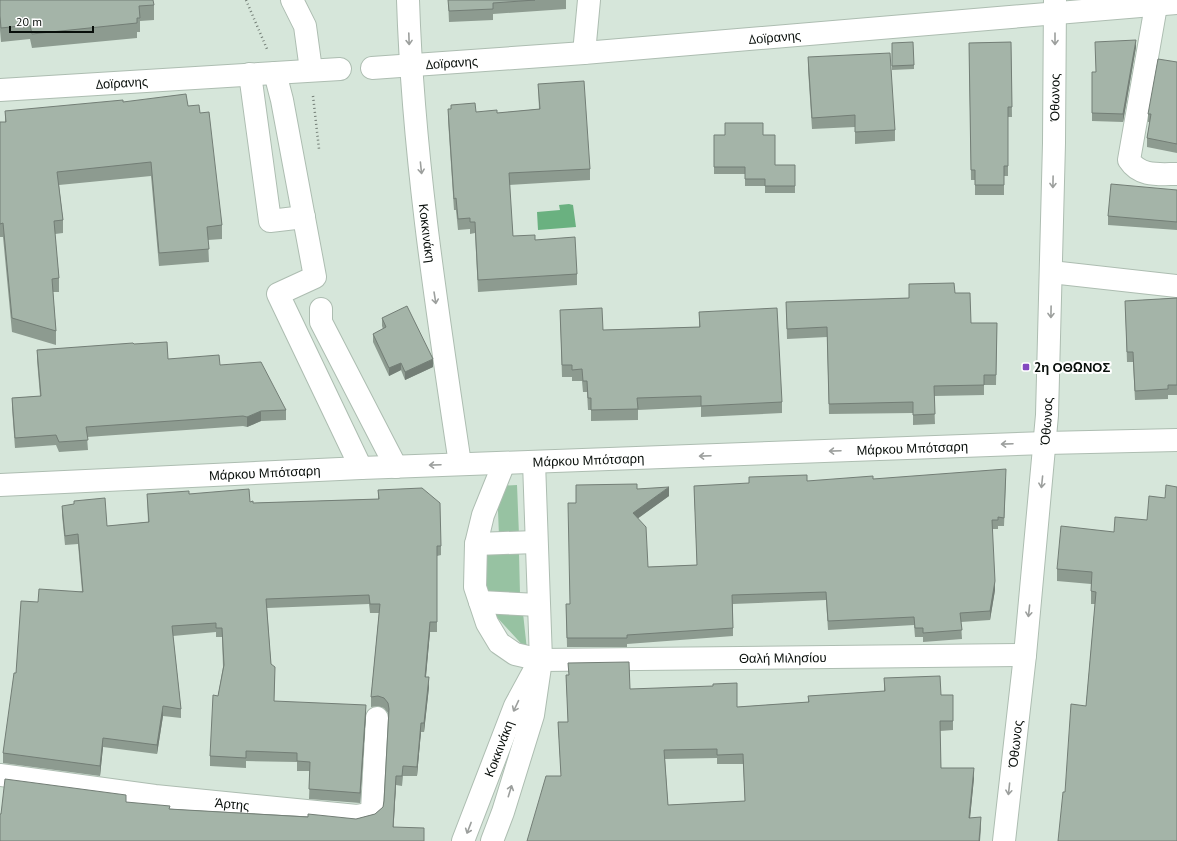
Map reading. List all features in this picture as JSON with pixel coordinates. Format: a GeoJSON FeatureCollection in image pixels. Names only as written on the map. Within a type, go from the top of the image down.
{"type":"FeatureCollection","features":[{"type":"Feature","properties":{"kind":"street"},"geometry":{"type":"LineString","coordinates":[[292,0],[305,26],[311,70]]}},
{"type":"Feature","properties":{"kind":"street","name":"Κοκκινάκη"},"geometry":{"type":"LineString","coordinates":[[408,0],[410,66],[431,272],[460,464]]}},
{"type":"Feature","properties":{"kind":"street"},"geometry":{"type":"LineString","coordinates":[[584,53],[589,0]]}},
{"type":"Feature","properties":{"kind":"street","name":"Δοϊρανης"},"geometry":{"type":"LineString","coordinates":[[372,68],[584,53],[1054,7],[1164,2]]}},
{"type":"Feature","properties":{"kind":"street"},"geometry":{"type":"LineString","coordinates":[[1164,2],[1129,160],[1141,172],[1150,174],[1177,174]]}},
{"type":"Feature","properties":{"kind":"street","name":"Όθωνος"},"geometry":{"type":"LineString","coordinates":[[1004,841],[1025,655],[1046,443],[1054,143],[1054,7]]}},
{"type":"Feature","properties":{"kind":"street","name":"Δοϊρανης"},"geometry":{"type":"LineString","coordinates":[[0,90],[340,69]]}},
{"type":"Feature","properties":{"kind":"street"},"geometry":{"type":"LineString","coordinates":[[275,73],[282,100],[315,277],[278,294],[361,468]]}},
{"type":"Feature","properties":{"kind":"street"},"geometry":{"type":"LineString","coordinates":[[250,74],[270,221],[304,217]]}},
{"type":"Feature","properties":{"kind":"street"},"geometry":{"type":"LineString","coordinates":[[1051,272],[1177,286]]}},
{"type":"Feature","properties":{"kind":"street"},"geometry":{"type":"LineString","coordinates":[[321,309],[321,322],[396,467]]}},
{"type":"Feature","properties":{"kind":"street","name":"Μάρκου Μπότσαρη"},"geometry":{"type":"LineString","coordinates":[[0,485],[460,464],[1046,443],[1177,440]]}},
{"type":"Feature","properties":{"kind":"street","name":"Κοκκινάκη"},"geometry":{"type":"LineString","coordinates":[[492,841],[503,812],[533,715],[541,660],[534,462]]}},
{"type":"Feature","properties":{"kind":"street","name":"Θαλή Μιλησίου"},"geometry":{"type":"LineString","coordinates":[[504,463],[483,515],[476,544],[475,587],[488,623],[499,644],[515,654],[541,660],[1025,655]]}},
{"type":"Feature","properties":{"kind":"street"},"geometry":{"type":"LineString","coordinates":[[476,544],[536,542]]}},
{"type":"Feature","properties":{"kind":"street"},"geometry":{"type":"LineString","coordinates":[[480,602],[538,605]]}},
{"type":"Feature","properties":{"kind":"street","name":"Κοκκινάκη"},"geometry":{"type":"LineString","coordinates":[[463,841],[515,706],[541,660]]}},
{"type":"Feature","properties":{"kind":"street","name":"Άρτης"},"geometry":{"type":"LineString","coordinates":[[0,775],[155,796],[357,816],[367,814],[372,810],[377,718]]}},
{"type":"Feature","properties":{"kind":"path"},"geometry":{"type":"LineString","coordinates":[[246,0],[275,73]]}},
{"type":"Feature","properties":{"kind":"shaded area"},"geometry":{"type":"Polygon","coordinates":[[[559,205],[573,205],[576,227],[538,230],[537,212],[560,210],[559,205]]]}},
{"type":"Feature","properties":{"kind":"shaded area"},"geometry":{"type":"Polygon","coordinates":[[[517,485],[519,535],[499,536],[497,486],[517,485]]]}},
{"type":"Feature","properties":{"kind":"shaded area"},"geometry":{"type":"Polygon","coordinates":[[[486,553],[519,553],[520,594],[487,595],[486,553]]]}},
{"type":"Feature","properties":{"kind":"shaded area"},"geometry":{"type":"Polygon","coordinates":[[[493,613],[523,613],[527,650],[493,613]]]}},
{"type":"Feature","properties":{"kind":"building"},"geometry":{"type":"Polygon","coordinates":[[[0,0],[153,0],[154,5],[139,6],[140,18],[137,18],[137,23],[32,34],[30,25],[1,28],[0,0]]]}},
{"type":"Feature","properties":{"kind":"building"},"geometry":{"type":"Polygon","coordinates":[[[448,0],[535,0],[493,3],[493,9],[449,11],[448,0]]]}},
{"type":"Feature","properties":{"kind":"building"},"geometry":{"type":"Polygon","coordinates":[[[1136,40],[1123,114],[1092,113],[1092,72],[1096,72],[1095,42],[1136,40]]]}},
{"type":"Feature","properties":{"kind":"building"},"geometry":{"type":"Polygon","coordinates":[[[913,42],[914,65],[892,66],[892,43],[913,42]]]}},
{"type":"Feature","properties":{"kind":"building"},"geometry":{"type":"Polygon","coordinates":[[[1011,42],[1012,107],[1008,107],[1008,166],[1004,166],[1004,185],[975,185],[975,170],[971,170],[969,43],[1011,42]]]}},
{"type":"Feature","properties":{"kind":"building"},"geometry":{"type":"Polygon","coordinates":[[[890,53],[895,130],[855,132],[855,115],[812,118],[808,57],[890,53]]]}},
{"type":"Feature","properties":{"kind":"building"},"geometry":{"type":"Polygon","coordinates":[[[1158,59],[1177,62],[1177,144],[1147,138],[1151,114],[1148,114],[1158,59]]]}},
{"type":"Feature","properties":{"kind":"building"},"geometry":{"type":"Polygon","coordinates":[[[584,81],[590,169],[509,173],[513,236],[535,235],[535,240],[575,237],[577,274],[478,280],[475,222],[470,222],[470,218],[458,219],[456,198],[454,199],[448,109],[451,109],[451,105],[475,103],[476,112],[497,110],[497,113],[540,109],[538,84],[584,81]]]}},
{"type":"Feature","properties":{"kind":"building"},"geometry":{"type":"Polygon","coordinates":[[[186,94],[188,106],[199,105],[200,113],[209,112],[222,225],[207,227],[209,249],[159,253],[151,162],[57,172],[63,220],[54,221],[59,278],[52,279],[56,331],[12,318],[3,223],[0,224],[0,122],[6,122],[5,111],[123,100],[123,102],[186,94]]]}},
{"type":"Feature","properties":{"kind":"building"},"geometry":{"type":"Polygon","coordinates":[[[725,123],[763,123],[763,135],[775,135],[775,165],[795,165],[795,186],[765,186],[765,179],[745,179],[745,167],[714,167],[714,135],[725,135],[725,123]]]}},
{"type":"Feature","properties":{"kind":"building"},"geometry":{"type":"Polygon","coordinates":[[[1111,184],[1177,190],[1177,222],[1108,216],[1111,184]]]}},
{"type":"Feature","properties":{"kind":"building"},"geometry":{"type":"Polygon","coordinates":[[[954,283],[955,293],[970,293],[971,323],[997,323],[996,375],[984,375],[984,385],[934,386],[935,414],[913,415],[913,402],[829,404],[827,327],[787,329],[786,302],[909,298],[909,284],[954,283]]]}},
{"type":"Feature","properties":{"kind":"building"},"geometry":{"type":"Polygon","coordinates":[[[1177,298],[1177,385],[1168,385],[1168,389],[1135,391],[1133,352],[1127,352],[1125,301],[1177,298]]]}},
{"type":"Feature","properties":{"kind":"building"},"geometry":{"type":"Polygon","coordinates":[[[407,306],[433,359],[405,372],[401,363],[389,368],[373,334],[386,327],[382,318],[407,306]]]}},
{"type":"Feature","properties":{"kind":"building"},"geometry":{"type":"Polygon","coordinates":[[[602,308],[603,330],[700,327],[699,312],[777,308],[782,402],[701,406],[701,396],[637,398],[638,409],[591,410],[591,398],[588,398],[587,381],[583,381],[582,369],[572,370],[572,365],[562,365],[560,310],[602,308]]]}},
{"type":"Feature","properties":{"kind":"building"},"geometry":{"type":"Polygon","coordinates":[[[167,342],[168,359],[219,355],[220,365],[261,362],[286,410],[261,411],[247,417],[243,416],[86,427],[88,440],[59,442],[56,435],[15,438],[12,398],[41,396],[37,350],[167,342]]]}},
{"type":"Feature","properties":{"kind":"building"},"geometry":{"type":"Polygon","coordinates":[[[1006,469],[1004,518],[998,517],[998,520],[992,520],[995,581],[990,611],[960,613],[962,630],[923,633],[923,628],[915,628],[914,617],[828,621],[826,592],[732,595],[733,628],[627,635],[627,638],[567,638],[566,604],[570,604],[568,503],[576,503],[576,485],[637,484],[637,489],[669,487],[633,513],[646,527],[648,567],[697,565],[694,486],[749,483],[749,477],[807,475],[807,481],[873,476],[873,479],[1006,469]]]}},
{"type":"Feature","properties":{"kind":"building"},"geometry":{"type":"Polygon","coordinates":[[[1166,485],[1177,487],[1177,841],[1058,841],[1063,792],[1065,792],[1071,704],[1086,706],[1096,592],[1091,591],[1092,572],[1057,569],[1061,526],[1114,532],[1115,517],[1147,520],[1149,496],[1165,498],[1166,485]]]}},
{"type":"Feature","properties":{"kind":"building"},"geometry":{"type":"Polygon","coordinates":[[[422,488],[440,503],[441,546],[437,546],[437,622],[430,622],[425,677],[429,677],[424,723],[421,723],[417,767],[403,766],[402,776],[396,776],[393,827],[424,828],[424,841],[0,841],[0,814],[5,779],[126,795],[126,802],[170,806],[169,809],[308,817],[308,814],[356,819],[375,814],[383,807],[384,801],[389,709],[388,703],[384,698],[378,696],[371,697],[380,604],[370,604],[369,595],[266,599],[271,664],[275,667],[274,701],[366,705],[360,793],[309,789],[310,762],[297,761],[297,753],[246,751],[246,758],[210,756],[213,695],[218,696],[224,665],[222,628],[216,628],[216,623],[172,626],[181,709],[163,706],[157,745],[103,738],[100,766],[3,753],[14,673],[16,673],[21,601],[38,602],[39,589],[83,592],[78,534],[65,536],[62,506],[74,504],[74,501],[105,498],[107,526],[149,522],[147,494],[189,491],[189,494],[249,489],[250,502],[253,501],[253,503],[379,499],[378,490],[422,488]]]}},
{"type":"Feature","properties":{"kind":"building"},"geometry":{"type":"Polygon","coordinates":[[[629,662],[630,689],[713,686],[713,684],[737,683],[737,707],[809,702],[808,696],[885,691],[884,678],[940,676],[941,695],[953,695],[953,721],[940,721],[941,768],[974,768],[969,818],[981,817],[979,841],[527,841],[546,776],[561,776],[558,722],[568,722],[566,675],[569,675],[568,663],[629,662]],[[717,749],[664,750],[668,805],[745,801],[743,754],[717,755],[717,749]]]}},
{"type":"Feature","properties":{"kind":"place","name":"2η ΟΘΩΝΟΣ"},"geometry":{"type":"Point","coordinates":[1026,367]}}]}
